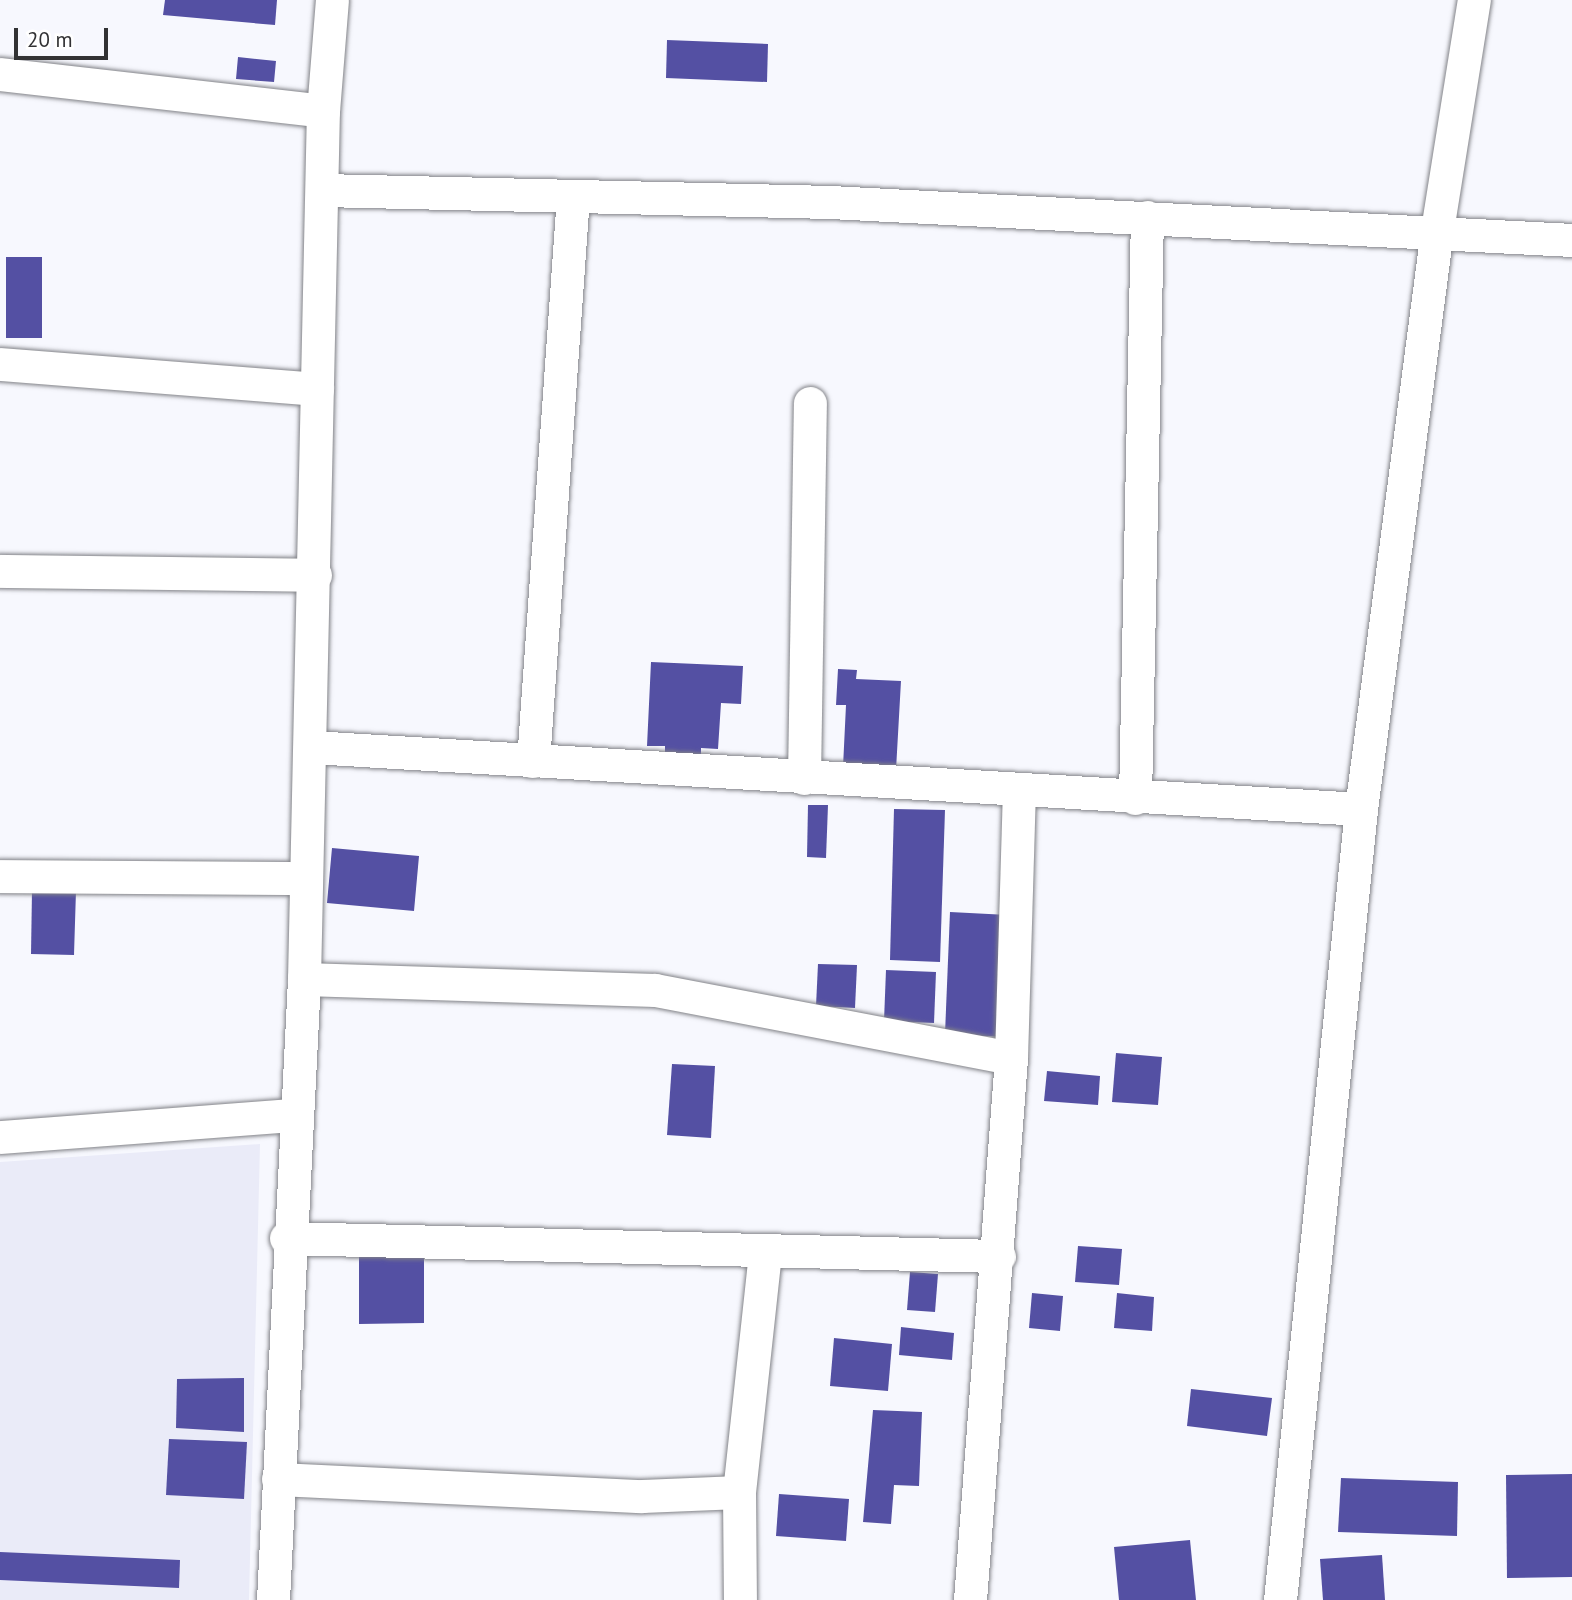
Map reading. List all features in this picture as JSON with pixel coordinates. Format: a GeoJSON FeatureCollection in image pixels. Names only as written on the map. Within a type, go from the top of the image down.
{"type":"FeatureCollection","features":[{"type":"Feature","properties":{"kind":"street"},"geometry":{"type":"LineString","coordinates":[[273,1600],[286,1238],[304,979],[315,575],[323,111],[332,0]]}},
{"type":"Feature","properties":{"kind":"street"},"geometry":{"type":"LineString","coordinates":[[1280,1600],[1361,809],[1437,230],[1474,0]]}},
{"type":"Feature","properties":{"kind":"street"},"geometry":{"type":"LineString","coordinates":[[0,74],[323,111]]}},
{"type":"Feature","properties":{"kind":"street"},"geometry":{"type":"LineString","coordinates":[[321,190],[573,196],[1147,217],[1437,230],[1572,240]]}},
{"type":"Feature","properties":{"kind":"street"},"geometry":{"type":"LineString","coordinates":[[533,761],[573,196]]}},
{"type":"Feature","properties":{"kind":"street"},"geometry":{"type":"LineString","coordinates":[[1135,798],[1147,217]]}},
{"type":"Feature","properties":{"kind":"street"},"geometry":{"type":"LineString","coordinates":[[0,364],[317,389]]}},
{"type":"Feature","properties":{"kind":"street"},"geometry":{"type":"LineString","coordinates":[[804,778],[810,403]]}},
{"type":"Feature","properties":{"kind":"street"},"geometry":{"type":"LineString","coordinates":[[0,571],[315,575]]}},
{"type":"Feature","properties":{"kind":"street"},"geometry":{"type":"LineString","coordinates":[[311,747],[1019,792],[1361,809]]}},
{"type":"Feature","properties":{"kind":"street"},"geometry":{"type":"LineString","coordinates":[[970,1600],[999,1256],[1012,1058],[1019,792]]}},
{"type":"Feature","properties":{"kind":"street"},"geometry":{"type":"LineString","coordinates":[[0,876],[305,878]]}},
{"type":"Feature","properties":{"kind":"street"},"geometry":{"type":"LineString","coordinates":[[304,979],[654,990],[1012,1058]]}},
{"type":"Feature","properties":{"kind":"street"},"geometry":{"type":"LineString","coordinates":[[0,1137],[295,1115]]}},
{"type":"Feature","properties":{"kind":"street"},"geometry":{"type":"LineString","coordinates":[[286,1238],[765,1253],[999,1256]]}},
{"type":"Feature","properties":{"kind":"street"},"geometry":{"type":"LineString","coordinates":[[740,1600],[739,1492],[765,1253]]}},
{"type":"Feature","properties":{"kind":"street"},"geometry":{"type":"LineString","coordinates":[[278,1479],[653,1496],[739,1492]]}},
{"type":"Feature","properties":{"kind":"shaded area"},"geometry":{"type":"Polygon","coordinates":[[[260,1144],[249,1600],[0,1600],[0,1162],[260,1144]]]}},
{"type":"Feature","properties":{"kind":"building"},"geometry":{"type":"Polygon","coordinates":[[[165,0],[277,0],[275,25],[163,15],[165,0]]]}},
{"type":"Feature","properties":{"kind":"building"},"geometry":{"type":"Polygon","coordinates":[[[667,40],[768,44],[767,82],[666,78],[667,40]]]}},
{"type":"Feature","properties":{"kind":"building"},"geometry":{"type":"Polygon","coordinates":[[[238,57],[276,61],[274,82],[236,79],[238,57]]]}},
{"type":"Feature","properties":{"kind":"building"},"geometry":{"type":"Polygon","coordinates":[[[6,257],[42,257],[42,338],[6,338],[6,257]]]}},
{"type":"Feature","properties":{"kind":"building"},"geometry":{"type":"Polygon","coordinates":[[[651,662],[743,666],[741,704],[721,703],[718,749],[701,748],[701,756],[665,755],[665,746],[647,746],[651,662]]]}},
{"type":"Feature","properties":{"kind":"building"},"geometry":{"type":"Polygon","coordinates":[[[838,669],[857,670],[856,679],[901,681],[896,770],[843,767],[846,705],[836,705],[838,669]]]}},
{"type":"Feature","properties":{"kind":"building"},"geometry":{"type":"Polygon","coordinates":[[[808,805],[828,805],[826,858],[807,857],[808,805]]]}},
{"type":"Feature","properties":{"kind":"building"},"geometry":{"type":"Polygon","coordinates":[[[894,809],[945,810],[940,962],[890,960],[894,809]]]}},
{"type":"Feature","properties":{"kind":"building"},"geometry":{"type":"Polygon","coordinates":[[[332,848],[419,856],[414,911],[327,903],[332,848]]]}},
{"type":"Feature","properties":{"kind":"building"},"geometry":{"type":"Polygon","coordinates":[[[32,890],[76,890],[74,955],[31,954],[32,890]]]}},
{"type":"Feature","properties":{"kind":"building"},"geometry":{"type":"Polygon","coordinates":[[[950,912],[1008,915],[1003,1037],[945,1034],[950,912]]]}},
{"type":"Feature","properties":{"kind":"building"},"geometry":{"type":"Polygon","coordinates":[[[818,964],[857,965],[855,1008],[816,1006],[818,964]]]}},
{"type":"Feature","properties":{"kind":"building"},"geometry":{"type":"Polygon","coordinates":[[[886,970],[936,972],[934,1023],[884,1021],[886,970]]]}},
{"type":"Feature","properties":{"kind":"building"},"geometry":{"type":"Polygon","coordinates":[[[1116,1053],[1162,1057],[1158,1105],[1112,1102],[1116,1053]]]}},
{"type":"Feature","properties":{"kind":"building"},"geometry":{"type":"Polygon","coordinates":[[[672,1064],[715,1066],[711,1138],[667,1135],[672,1064]]]}},
{"type":"Feature","properties":{"kind":"building"},"geometry":{"type":"Polygon","coordinates":[[[1047,1071],[1100,1076],[1098,1105],[1044,1101],[1047,1071]]]}},
{"type":"Feature","properties":{"kind":"building"},"geometry":{"type":"Polygon","coordinates":[[[1078,1246],[1122,1249],[1119,1285],[1075,1282],[1078,1246]]]}},
{"type":"Feature","properties":{"kind":"building"},"geometry":{"type":"Polygon","coordinates":[[[359,1251],[424,1251],[424,1323],[359,1324],[359,1251]]]}},
{"type":"Feature","properties":{"kind":"building"},"geometry":{"type":"Polygon","coordinates":[[[910,1272],[938,1274],[935,1312],[907,1310],[910,1272]]]}},
{"type":"Feature","properties":{"kind":"building"},"geometry":{"type":"Polygon","coordinates":[[[1032,1293],[1063,1296],[1060,1331],[1029,1328],[1032,1293]]]}},
{"type":"Feature","properties":{"kind":"building"},"geometry":{"type":"Polygon","coordinates":[[[1117,1293],[1154,1297],[1152,1331],[1114,1328],[1117,1293]]]}},
{"type":"Feature","properties":{"kind":"building"},"geometry":{"type":"Polygon","coordinates":[[[901,1327],[954,1333],[952,1360],[899,1355],[901,1327]]]}},
{"type":"Feature","properties":{"kind":"building"},"geometry":{"type":"Polygon","coordinates":[[[834,1338],[892,1344],[888,1391],[830,1386],[834,1338]]]}},
{"type":"Feature","properties":{"kind":"building"},"geometry":{"type":"Polygon","coordinates":[[[244,1378],[244,1432],[176,1428],[177,1379],[244,1378]]]}},
{"type":"Feature","properties":{"kind":"building"},"geometry":{"type":"Polygon","coordinates":[[[1191,1389],[1272,1398],[1267,1436],[1187,1426],[1191,1389]]]}},
{"type":"Feature","properties":{"kind":"building"},"geometry":{"type":"Polygon","coordinates":[[[873,1410],[922,1412],[919,1486],[894,1485],[891,1524],[863,1522],[873,1410]]]}},
{"type":"Feature","properties":{"kind":"building"},"geometry":{"type":"Polygon","coordinates":[[[169,1439],[247,1442],[244,1499],[166,1495],[169,1439]]]}},
{"type":"Feature","properties":{"kind":"building"},"geometry":{"type":"Polygon","coordinates":[[[1572,1474],[1572,1577],[1507,1578],[1506,1475],[1572,1474]]]}},
{"type":"Feature","properties":{"kind":"building"},"geometry":{"type":"Polygon","coordinates":[[[1341,1478],[1458,1482],[1457,1536],[1338,1532],[1341,1478]]]}},
{"type":"Feature","properties":{"kind":"building"},"geometry":{"type":"Polygon","coordinates":[[[779,1494],[849,1499],[846,1541],[776,1536],[779,1494]]]}},
{"type":"Feature","properties":{"kind":"building"},"geometry":{"type":"Polygon","coordinates":[[[1190,1540],[1196,1600],[1119,1600],[1114,1547],[1190,1540]]]}},
{"type":"Feature","properties":{"kind":"building"},"geometry":{"type":"Polygon","coordinates":[[[0,1552],[180,1560],[179,1588],[0,1580],[0,1552]]]}},
{"type":"Feature","properties":{"kind":"building"},"geometry":{"type":"Polygon","coordinates":[[[1382,1555],[1385,1600],[1323,1600],[1320,1559],[1382,1555]]]}}]}
